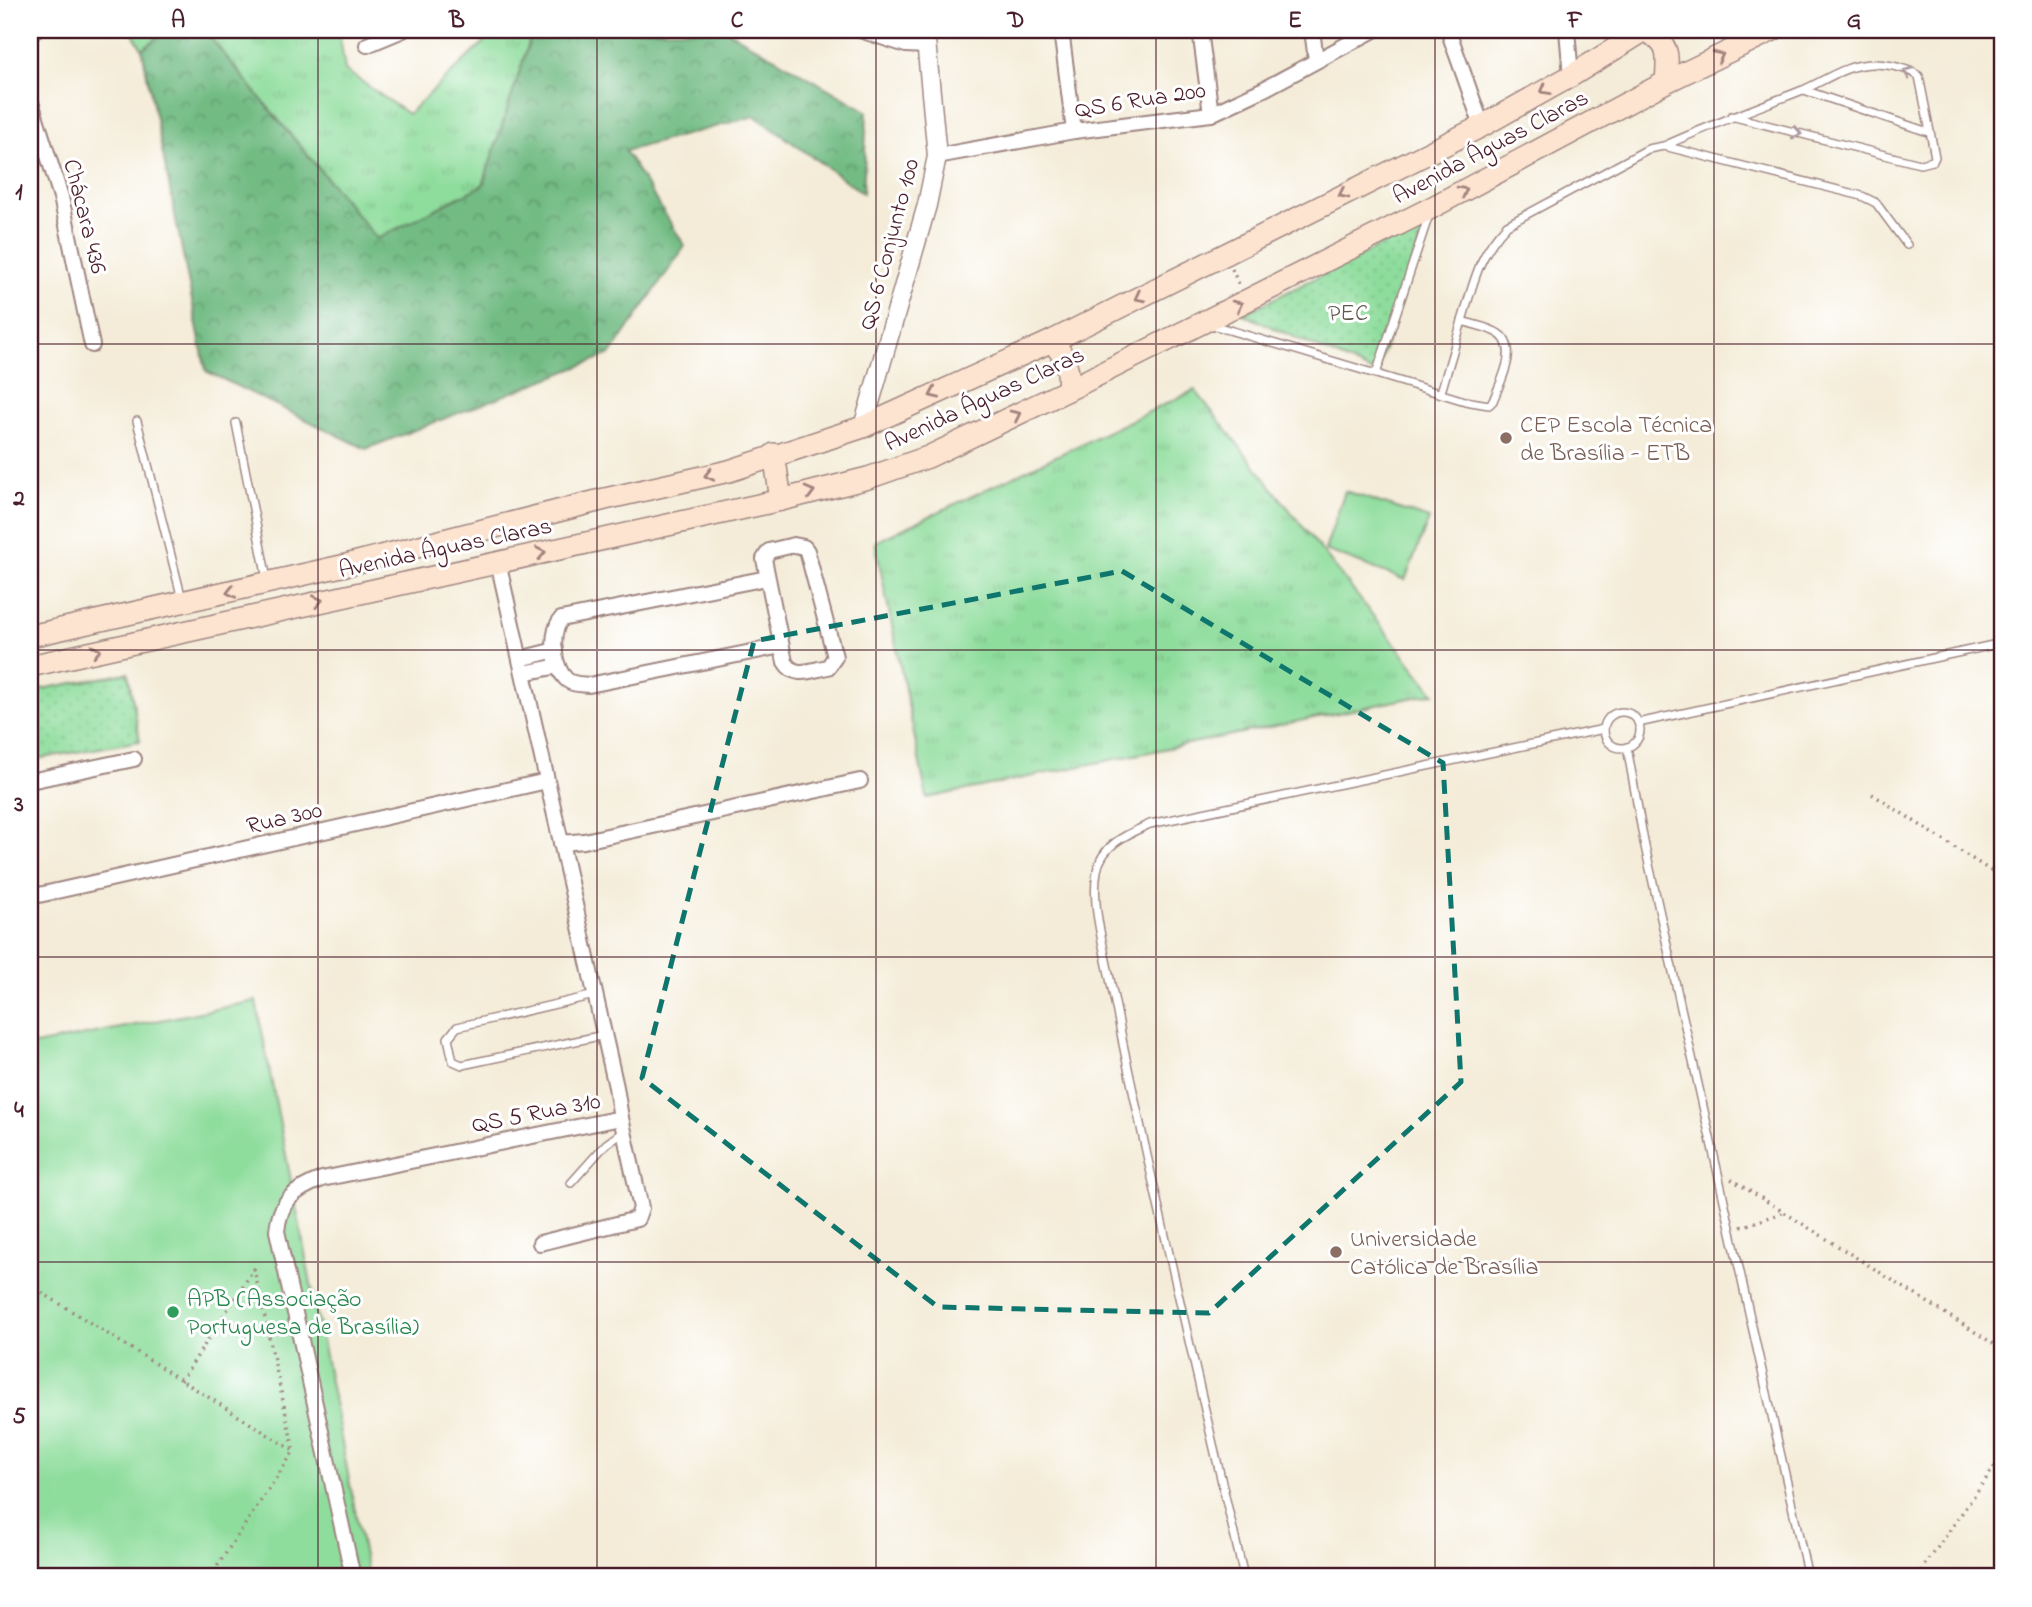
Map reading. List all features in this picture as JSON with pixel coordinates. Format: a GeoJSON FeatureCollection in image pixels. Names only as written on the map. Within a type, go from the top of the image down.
{"type":"FeatureCollection","features":[{"type":"Feature","properties":{"kind":"main road","name":"Avenida Águas Claras"},"geometry":{"type":"LineString","coordinates":[[30,636],[268,583],[729,471],[774,454],[863,427],[1052,341],[1482,126],[1645,30]]}},
{"type":"Feature","properties":{"kind":"main road"},"geometry":{"type":"LineString","coordinates":[[1645,30],[1660,39],[1666,48],[1668,55],[1665,82]]}},
{"type":"Feature","properties":{"kind":"main road","name":"Avenida Águas Claras"},"geometry":{"type":"LineString","coordinates":[[30,666],[781,500],[868,478],[928,457],[1432,208],[1746,35],[1773,30]]}},
{"type":"Feature","properties":{"kind":"main road"},"geometry":{"type":"LineString","coordinates":[[1052,341],[1068,364],[1068,390]]}},
{"type":"Feature","properties":{"kind":"main road"},"geometry":{"type":"LineString","coordinates":[[774,454],[781,500]]}},
{"type":"Feature","properties":{"kind":"street"},"geometry":{"type":"LineString","coordinates":[[30,36],[35,30]]}},
{"type":"Feature","properties":{"kind":"street"},"geometry":{"type":"LineString","coordinates":[[367,45],[403,30]]}},
{"type":"Feature","properties":{"kind":"street"},"geometry":{"type":"LineString","coordinates":[[860,30],[906,45],[926,38]]}},
{"type":"Feature","properties":{"kind":"street"},"geometry":{"type":"LineString","coordinates":[[1061,30],[1074,131]]}},
{"type":"Feature","properties":{"kind":"street"},"geometry":{"type":"LineString","coordinates":[[1200,30],[1211,114]]}},
{"type":"Feature","properties":{"kind":"street"},"geometry":{"type":"LineString","coordinates":[[1312,30],[1316,60]]}},
{"type":"Feature","properties":{"kind":"street","name":"QS 6 Rua 200"},"geometry":{"type":"LineString","coordinates":[[937,156],[1074,131],[1211,114],[1374,30]]}},
{"type":"Feature","properties":{"kind":"street"},"geometry":{"type":"LineString","coordinates":[[1448,30],[1482,126]]}},
{"type":"Feature","properties":{"kind":"street"},"geometry":{"type":"LineString","coordinates":[[1567,30],[1571,75]]}},
{"type":"Feature","properties":{"kind":"street","name":"QS 6 Conjunto 100"},"geometry":{"type":"LineString","coordinates":[[863,427],[927,205],[937,156],[926,38]]}},
{"type":"Feature","properties":{"kind":"street","name":"Chácara 436"},"geometry":{"type":"LineString","coordinates":[[30,99],[61,197],[92,345]]}},
{"type":"Feature","properties":{"kind":"street"},"geometry":{"type":"LineString","coordinates":[[874,386],[891,414]]}},
{"type":"Feature","properties":{"kind":"street"},"geometry":{"type":"LineString","coordinates":[[794,545],[804,547],[807,551],[835,657],[828,667],[794,672],[785,662],[781,646],[764,559],[767,552],[794,545]]}},
{"type":"Feature","properties":{"kind":"street","name":"QS 5 Rua 310"},"geometry":{"type":"LineString","coordinates":[[353,1577],[277,1231],[281,1208],[302,1186],[322,1179],[622,1125],[498,562]]}},
{"type":"Feature","properties":{"kind":"street"},"geometry":{"type":"LineString","coordinates":[[767,578],[561,619],[556,626],[555,650],[558,666],[566,679],[589,685],[781,646]]}},
{"type":"Feature","properties":{"kind":"street"},"geometry":{"type":"LineString","coordinates":[[522,666],[555,650]]}},
{"type":"Feature","properties":{"kind":"street"},"geometry":{"type":"LineString","coordinates":[[522,666],[558,666]]}},
{"type":"Feature","properties":{"kind":"street"},"geometry":{"type":"LineString","coordinates":[[30,781],[134,759]]}},
{"type":"Feature","properties":{"kind":"street","name":"Rua 300"},"geometry":{"type":"LineString","coordinates":[[30,897],[547,781]]}},
{"type":"Feature","properties":{"kind":"street"},"geometry":{"type":"LineString","coordinates":[[561,843],[584,841],[860,781]]}},
{"type":"Feature","properties":{"kind":"street"},"geometry":{"type":"LineString","coordinates":[[540,1243],[637,1219],[641,1208],[622,1125]]}},
{"type":"Feature","properties":{"kind":"lane"},"geometry":{"type":"LineString","coordinates":[[1441,393],[1478,268],[1490,242],[1507,225],[1648,149],[1664,146],[1731,116],[1804,90],[1843,71],[1861,65],[1881,64],[1912,71],[1919,76],[1935,157],[1926,164],[1920,164],[1731,116]]}},
{"type":"Feature","properties":{"kind":"lane"},"geometry":{"type":"LineString","coordinates":[[1804,90],[1928,132]]}},
{"type":"Feature","properties":{"kind":"lane"},"geometry":{"type":"LineString","coordinates":[[1664,146],[1861,196],[1876,203],[1907,245]]}},
{"type":"Feature","properties":{"kind":"lane"},"geometry":{"type":"LineString","coordinates":[[1376,374],[1432,208]]}},
{"type":"Feature","properties":{"kind":"lane"},"geometry":{"type":"LineString","coordinates":[[1203,323],[1465,401],[1489,405],[1493,401],[1508,360],[1508,345],[1500,334],[1462,321]]}},
{"type":"Feature","properties":{"kind":"lane"},"geometry":{"type":"LineString","coordinates":[[137,421],[183,603]]}},
{"type":"Feature","properties":{"kind":"lane"},"geometry":{"type":"LineString","coordinates":[[236,423],[268,583]]}},
{"type":"Feature","properties":{"kind":"lane"},"geometry":{"type":"LineString","coordinates":[[1639,723],[2002,643]]}},
{"type":"Feature","properties":{"kind":"lane"},"geometry":{"type":"LineString","coordinates":[[1614,713],[1633,715],[1639,723],[1640,733],[1635,742],[1627,747],[1611,745],[1605,738],[1606,720],[1614,713]]}},
{"type":"Feature","properties":{"kind":"lane"},"geometry":{"type":"LineString","coordinates":[[1244,1577],[1136,1103],[1097,916],[1096,887],[1102,856],[1127,834],[1150,824],[1604,729]]}},
{"type":"Feature","properties":{"kind":"lane"},"geometry":{"type":"LineString","coordinates":[[1627,747],[1644,842],[1808,1577]]}},
{"type":"Feature","properties":{"kind":"lane"},"geometry":{"type":"LineString","coordinates":[[595,995],[457,1027],[448,1038],[453,1061],[462,1065],[604,1035]]}},
{"type":"Feature","properties":{"kind":"lane"},"geometry":{"type":"LineString","coordinates":[[571,1183],[622,1125]]}},
{"type":"Feature","properties":{"kind":"path"},"geometry":{"type":"LineString","coordinates":[[1872,794],[2002,878]]}},
{"type":"Feature","properties":{"kind":"path"},"geometry":{"type":"LineString","coordinates":[[1717,1170],[2002,1349]]}},
{"type":"Feature","properties":{"kind":"path"},"geometry":{"type":"LineString","coordinates":[[1729,1231],[1785,1212]]}},
{"type":"Feature","properties":{"kind":"path"},"geometry":{"type":"LineString","coordinates":[[181,1382],[254,1269],[294,1451],[210,1577]]}},
{"type":"Feature","properties":{"kind":"path"},"geometry":{"type":"LineString","coordinates":[[30,1285],[294,1451]]}},
{"type":"Feature","properties":{"kind":"path"},"geometry":{"type":"LineString","coordinates":[[1917,1577],[2002,1456]]}},
{"type":"Feature","properties":{"kind":"highlighted area"},"geometry":{"type":"Polygon","coordinates":[[[1122,571],[1443,763],[1461,1082],[1209,1313],[938,1307],[642,1078],[754,641],[1122,571]]]}},
{"type":"Feature","properties":{"kind":"green space"},"geometry":{"type":"Polygon","coordinates":[[[131,30],[168,30],[142,49],[131,30]]]}},
{"type":"Feature","properties":{"kind":"green space"},"geometry":{"type":"Polygon","coordinates":[[[168,30],[204,30],[377,239],[483,185],[533,30],[726,30],[867,111],[863,193],[755,116],[625,151],[685,246],[611,354],[366,449],[206,371],[142,49],[168,30]]]}},
{"type":"Feature","properties":{"kind":"green space"},"geometry":{"type":"Polygon","coordinates":[[[204,30],[339,30],[345,70],[408,114],[497,30],[533,30],[483,185],[377,239],[204,30]]]}},
{"type":"Feature","properties":{"kind":"green space","name":"PEC"},"geometry":{"type":"Polygon","coordinates":[[[1426,223],[1376,374],[1243,314],[1426,223]]]}},
{"type":"Feature","properties":{"kind":"green space"},"geometry":{"type":"Polygon","coordinates":[[[1195,390],[1434,693],[927,798],[875,542],[1195,390]]]}},
{"type":"Feature","properties":{"kind":"green space"},"geometry":{"type":"Polygon","coordinates":[[[1345,491],[1429,519],[1405,580],[1325,550],[1345,491]]]}},
{"type":"Feature","properties":{"kind":"green space"},"geometry":{"type":"Polygon","coordinates":[[[128,673],[140,741],[30,760],[30,691],[128,673]]]}},
{"type":"Feature","properties":{"kind":"green space","name":"APB (Associação Portuguesa de Brasília)"},"geometry":{"type":"Polygon","coordinates":[[[256,1001],[368,1577],[30,1577],[30,1046],[256,1001]]]}},
{"type":"Feature","properties":{"kind":"place","name":"CEP Escola Técnica de Brasília - ETB"},"geometry":{"type":"Point","coordinates":[1506,438]}},
{"type":"Feature","properties":{"kind":"place","name":"Universidade Católica de Brasília"},"geometry":{"type":"Point","coordinates":[1336,1252]}},
{"type":"Feature","properties":{"kind":"place","name":"APB (Associação Portuguesa de Brasília)"},"geometry":{"type":"Point","coordinates":[173,1312]}}]}
